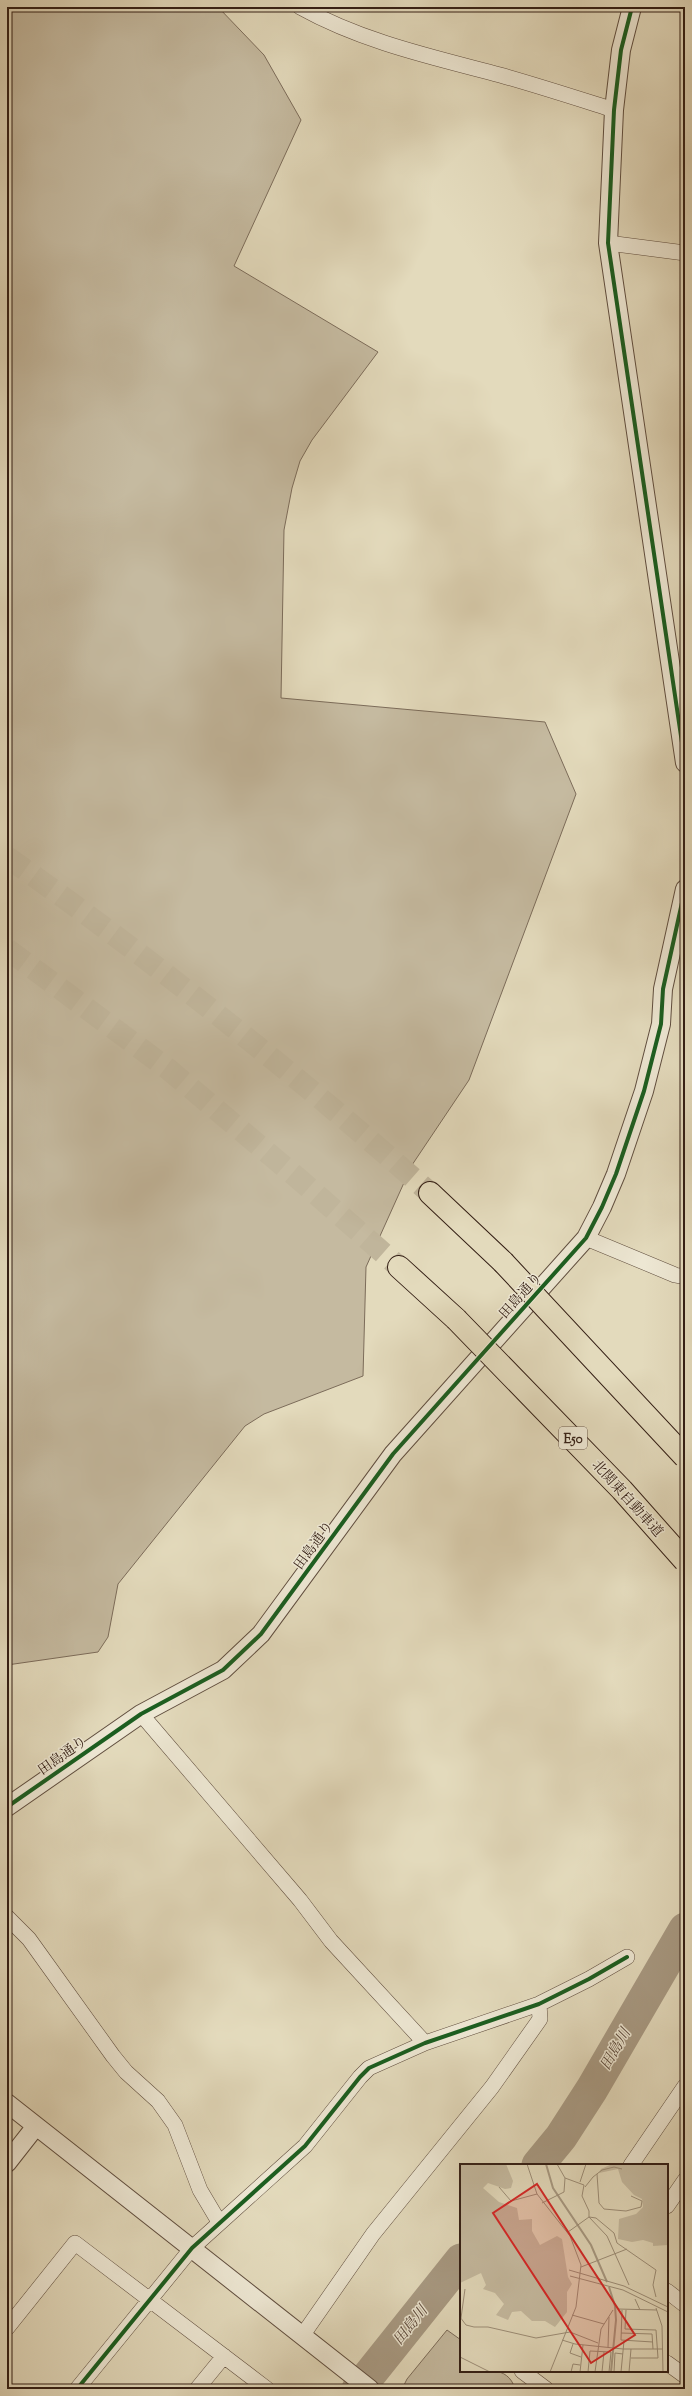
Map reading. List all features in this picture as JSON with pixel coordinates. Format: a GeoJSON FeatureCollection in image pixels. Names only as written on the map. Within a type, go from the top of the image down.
{"type":"FeatureCollection","features":[{"type":"Feature","properties":{"kind":"highway"},"geometry":{"type":"LineString","coordinates":[[430,1192],[503,1262],[685,1457]]}},
{"type":"Feature","properties":{"kind":"highway","name":"北関東自動車道"},"geometry":{"type":"LineString","coordinates":[[399,1267],[456,1319],[617,1484],[685,1561]]}},
{"type":"Feature","properties":{"kind":"street"},"geometry":{"type":"LineString","coordinates":[[300,7],[360,36],[440,60],[526,82],[614,110]]}},
{"type":"Feature","properties":{"kind":"street"},"geometry":{"type":"LineString","coordinates":[[632,7],[621,50],[614,110],[608,243],[685,758]]}},
{"type":"Feature","properties":{"kind":"street"},"geometry":{"type":"LineString","coordinates":[[608,243],[685,252]]}},
{"type":"Feature","properties":{"kind":"street","name":"田島通り"},"geometry":{"type":"LineString","coordinates":[[7,1806],[141,1714],[223,1670],[241,1656],[262,1634],[393,1454],[586,1238],[616,1174],[644,1091],[661,1024],[663,989],[685,889]]}},
{"type":"Feature","properties":{"kind":"street"},"geometry":{"type":"LineString","coordinates":[[586,1238],[675,1276],[685,1277]]}},
{"type":"Feature","properties":{"kind":"street"},"geometry":{"type":"LineString","coordinates":[[141,1714],[300,1900],[331,1941],[425,2043]]}},
{"type":"Feature","properties":{"kind":"street"},"geometry":{"type":"LineString","coordinates":[[7,1917],[29,1939],[109,2051],[126,2072],[158,2101],[175,2125],[200,2190],[219,2222]]}},
{"type":"Feature","properties":{"kind":"street"},"geometry":{"type":"LineString","coordinates":[[77,2389],[148,2298],[192,2248],[219,2222],[305,2146],[360,2076],[369,2068],[425,2043],[539,2004],[589,1979],[627,1957]]}},
{"type":"Feature","properties":{"kind":"street"},"geometry":{"type":"LineString","coordinates":[[302,2336],[373,2234],[492,2087],[540,2019],[539,2004]]}},
{"type":"Feature","properties":{"kind":"street"},"geometry":{"type":"LineString","coordinates":[[632,2164],[685,2086]]}},
{"type":"Feature","properties":{"kind":"street"},"geometry":{"type":"LineString","coordinates":[[7,2103],[370,2389]]}},
{"type":"Feature","properties":{"kind":"street"},"geometry":{"type":"LineString","coordinates":[[7,2163],[36,2126]]}},
{"type":"Feature","properties":{"kind":"street"},"geometry":{"type":"LineString","coordinates":[[668,2205],[685,2180]]}},
{"type":"Feature","properties":{"kind":"street"},"geometry":{"type":"LineString","coordinates":[[7,2328],[75,2242],[267,2389]]}},
{"type":"Feature","properties":{"kind":"street"},"geometry":{"type":"LineString","coordinates":[[668,2292],[685,2305]]}},
{"type":"Feature","properties":{"kind":"street"},"geometry":{"type":"LineString","coordinates":[[197,2389],[224,2356]]}},
{"type":"Feature","properties":{"kind":"street"},"geometry":{"type":"LineString","coordinates":[[668,2364],[685,2376]]}},
{"type":"Feature","properties":{"kind":"street"},"geometry":{"type":"LineString","coordinates":[[527,2380],[546,2389]]}},
{"type":"Feature","properties":{"kind":"shaded area"},"geometry":{"type":"Polygon","coordinates":[[[7,7],[218,7],[264,55],[301,120],[234,266],[378,352],[312,440],[300,461],[292,488],[284,530],[281,698],[545,722],[576,794],[469,1080],[412,1165],[366,1267],[363,1376],[264,1414],[245,1426],[118,1584],[108,1637],[98,1652],[7,1665],[7,7]]]}},
{"type":"Feature","properties":{"kind":"shaded area"},"geometry":{"type":"Polygon","coordinates":[[[447,2330],[460,2339],[460,2372],[500,2372],[512,2381],[515,2389],[402,2389],[407,2379],[447,2330]]]}},
{"type":"Feature","properties":{"kind":"waterway","name":"田島川"},"geometry":{"type":"LineString","coordinates":[[539,2164],[561,2137],[592,2089],[685,1929]]}},
{"type":"Feature","properties":{"kind":"waterway","name":"田島川"},"geometry":{"type":"LineString","coordinates":[[358,2389],[460,2261]]}},
{"type":"Feature","properties":{"kind":"tunnel"},"geometry":{"type":"LineString","coordinates":[[7,857],[116,936],[276,1061],[430,1193]]}},
{"type":"Feature","properties":{"kind":"tunnel"},"geometry":{"type":"LineString","coordinates":[[7,949],[168,1069],[300,1180],[399,1267]]}},
{"type":"Feature","properties":{"kind":"cycle path"},"geometry":{"type":"LineString","coordinates":[[632,7],[621,50],[614,110],[608,243],[685,763]]}},
{"type":"Feature","properties":{"kind":"cycle path"},"geometry":{"type":"LineString","coordinates":[[7,1807],[141,1714],[223,1670],[261,1634],[393,1454],[586,1238],[602,1207],[616,1174],[644,1091],[661,1024],[663,989],[685,889]]}},
{"type":"Feature","properties":{"kind":"cycle path"},"geometry":{"type":"LineString","coordinates":[[77,2389],[192,2248],[305,2146],[360,2077],[369,2068],[425,2043],[539,2004],[589,1979],[627,1957]]}}]}
